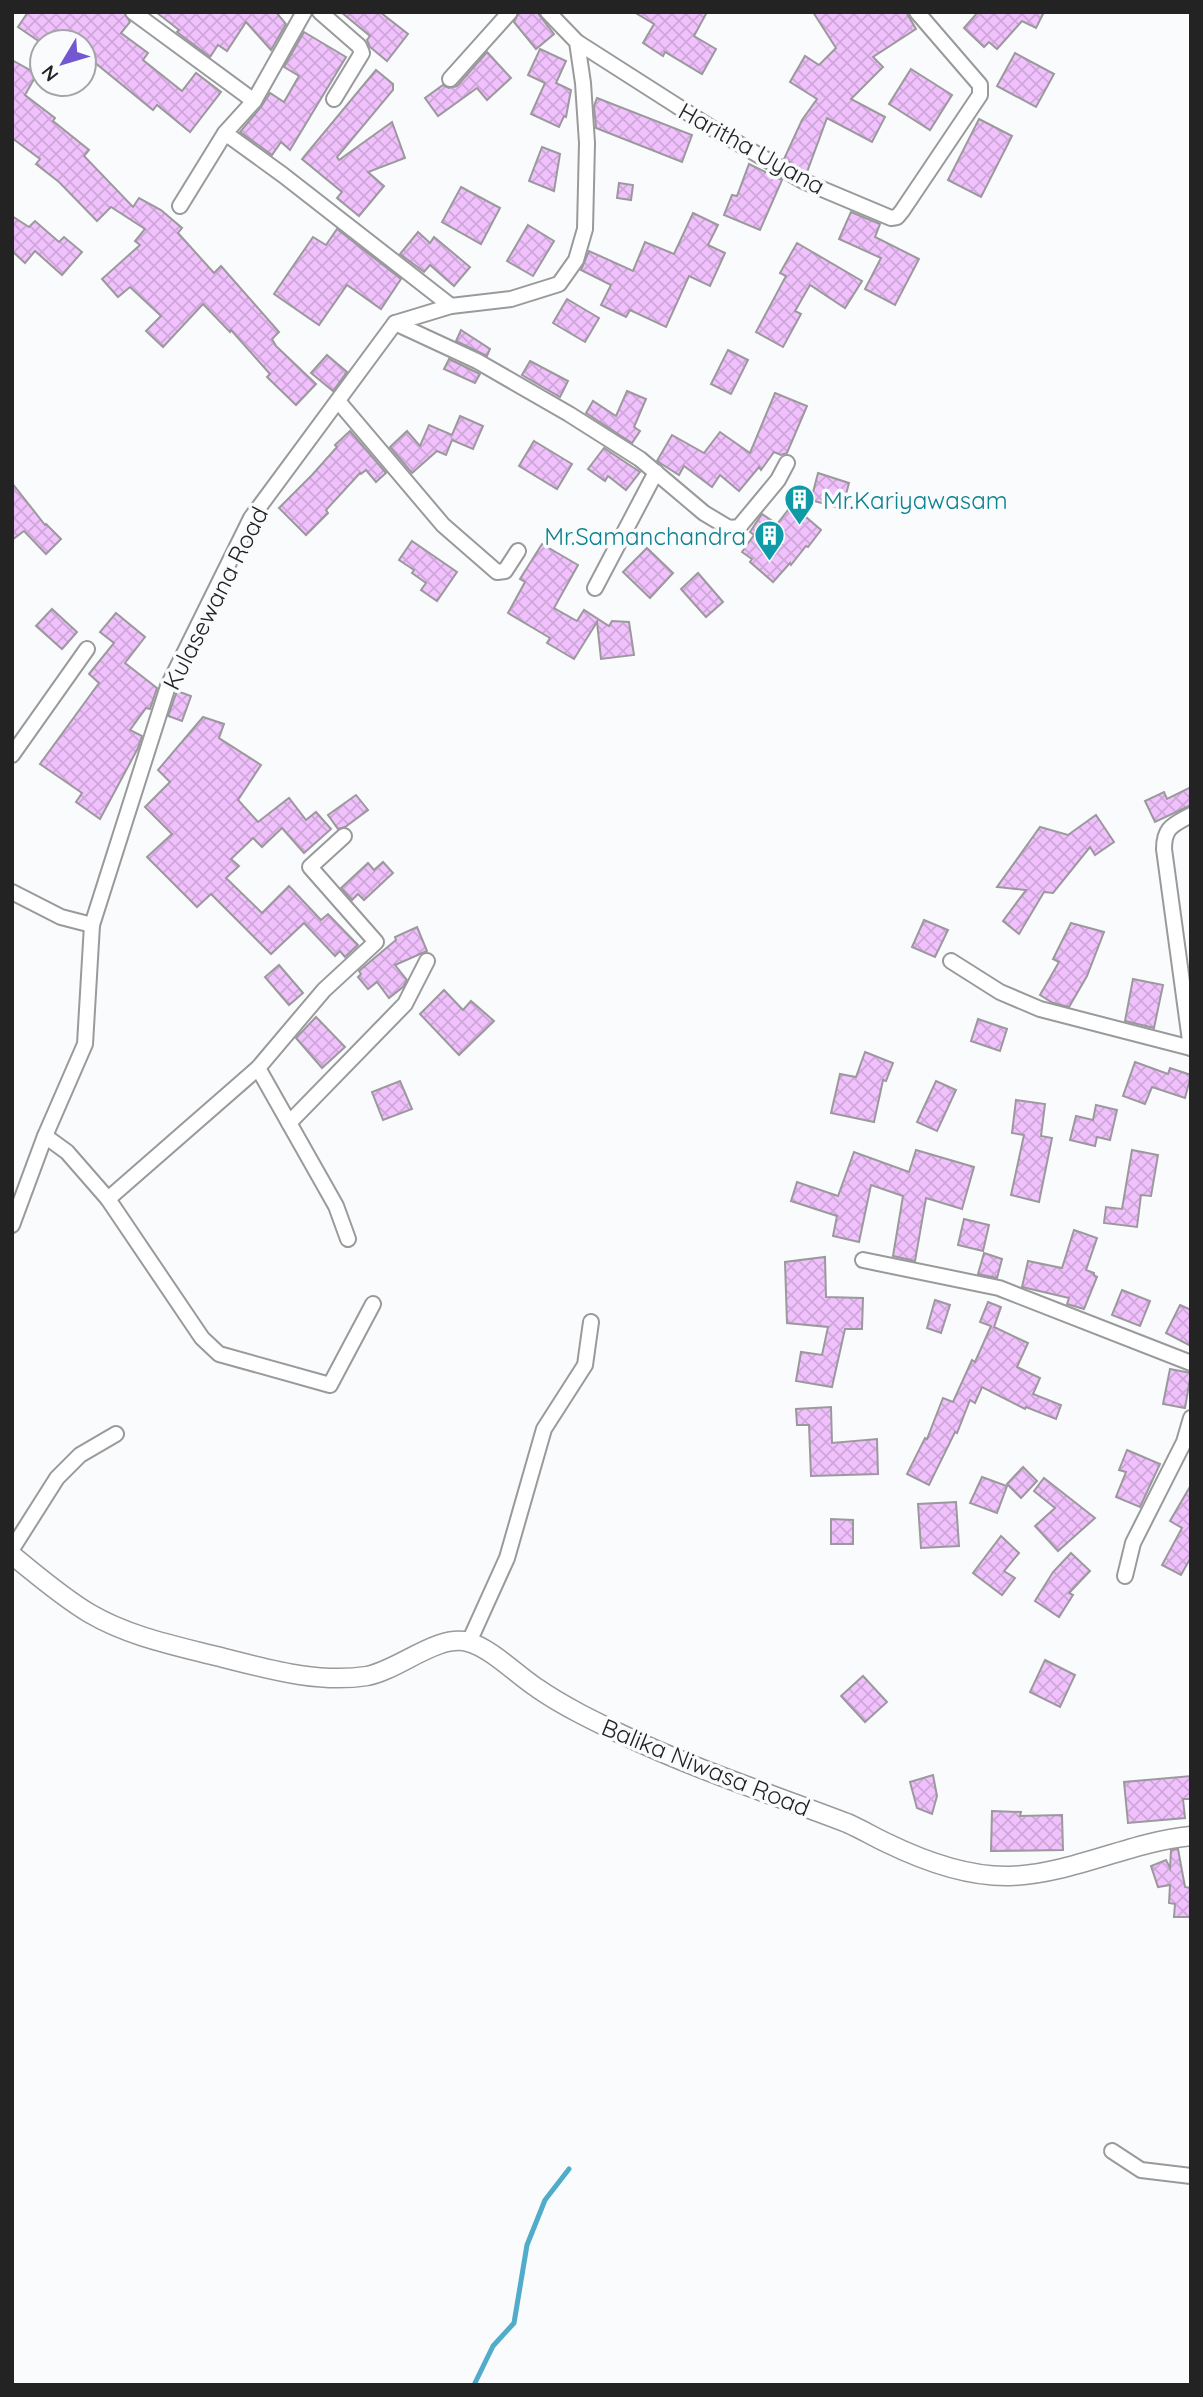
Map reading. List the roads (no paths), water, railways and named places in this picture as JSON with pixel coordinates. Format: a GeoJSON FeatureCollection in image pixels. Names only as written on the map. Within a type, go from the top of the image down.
{"type":"FeatureCollection","features":[{"type":"Feature","properties":{"kind":"street"},"geometry":{"type":"LineString","coordinates":[[133,12],[254,101]]}},
{"type":"Feature","properties":{"kind":"street"},"geometry":{"type":"LineString","coordinates":[[180,206],[225,133],[254,101],[304,12]]}},
{"type":"Feature","properties":{"kind":"street"},"geometry":{"type":"LineString","coordinates":[[320,12],[359,46],[362,53],[334,99]]}},
{"type":"Feature","properties":{"kind":"street"},"geometry":{"type":"LineString","coordinates":[[450,79],[510,12]]}},
{"type":"Feature","properties":{"kind":"street"},"geometry":{"type":"LineString","coordinates":[[394,323],[451,306],[511,299],[559,284],[576,260],[584,229],[587,143],[583,83],[577,42],[548,12]]}},
{"type":"Feature","properties":{"kind":"street","name":"Haritha Uyana"},"geometry":{"type":"LineString","coordinates":[[577,42],[710,127],[803,181],[891,218],[902,211],[980,95],[980,85],[917,12]]}},
{"type":"Feature","properties":{"kind":"street"},"geometry":{"type":"LineString","coordinates":[[225,133],[451,306]]}},
{"type":"Feature","properties":{"kind":"street"},"geometry":{"type":"LineString","coordinates":[[394,323],[477,361],[640,459],[704,513],[729,528],[739,527],[778,480],[787,463]]}},
{"type":"Feature","properties":{"kind":"street","name":"Kulasewana Road"},"geometry":{"type":"LineString","coordinates":[[12,1225],[45,1136],[85,1044],[92,925],[169,686],[251,519],[394,323]]}},
{"type":"Feature","properties":{"kind":"street"},"geometry":{"type":"LineString","coordinates":[[338,401],[443,525],[497,572],[505,571],[518,551]]}},
{"type":"Feature","properties":{"kind":"street"},"geometry":{"type":"LineString","coordinates":[[595,588],[656,472]]}},
{"type":"Feature","properties":{"kind":"street"},"geometry":{"type":"LineString","coordinates":[[12,755],[87,649]]}},
{"type":"Feature","properties":{"kind":"street"},"geometry":{"type":"LineString","coordinates":[[951,961],[1000,992],[1040,1009],[1191,1048],[1164,836],[1172,825],[1191,815]]}},
{"type":"Feature","properties":{"kind":"street"},"geometry":{"type":"LineString","coordinates":[[108,1199],[258,1068],[324,990],[376,942],[310,867],[344,836]]}},
{"type":"Feature","properties":{"kind":"street"},"geometry":{"type":"LineString","coordinates":[[12,892],[61,917],[92,925]]}},
{"type":"Feature","properties":{"kind":"street"},"geometry":{"type":"LineString","coordinates":[[289,1122],[405,1004],[427,961]]}},
{"type":"Feature","properties":{"kind":"street"},"geometry":{"type":"LineString","coordinates":[[258,1068],[336,1206],[348,1239]]}},
{"type":"Feature","properties":{"kind":"street"},"geometry":{"type":"LineString","coordinates":[[45,1136],[67,1152],[108,1199],[202,1338],[219,1354],[330,1385],[373,1304]]}},
{"type":"Feature","properties":{"kind":"street"},"geometry":{"type":"LineString","coordinates":[[863,1260],[999,1289],[1191,1363]]}},
{"type":"Feature","properties":{"kind":"street"},"geometry":{"type":"LineString","coordinates":[[12,1555],[89,1613],[141,1637],[314,1678],[379,1673],[452,1640],[470,1642],[507,1558],[544,1429],[585,1365],[591,1322]]}},
{"type":"Feature","properties":{"kind":"street"},"geometry":{"type":"LineString","coordinates":[[1125,1576],[1133,1543],[1184,1441],[1191,1418]]}},
{"type":"Feature","properties":{"kind":"street"},"geometry":{"type":"LineString","coordinates":[[12,1549],[57,1478],[80,1455],[116,1434]]}},
{"type":"Feature","properties":{"kind":"street","name":"Balika Niwasa Road"},"geometry":{"type":"LineString","coordinates":[[470,1642],[573,1710],[656,1751],[851,1825],[934,1862],[971,1872],[1008,1876],[1048,1872],[1168,1838],[1191,1836]]}},
{"type":"Feature","properties":{"kind":"street"},"geometry":{"type":"LineString","coordinates":[[1112,2151],[1141,2170],[1191,2176]]}},
{"type":"Feature","properties":{"kind":"waterway"},"geometry":{"type":"LineString","coordinates":[[474,2385],[493,2346],[514,2323],[527,2245],[545,2200],[569,2169]]}},
{"type":"Feature","properties":{"kind":"place","name":"Mr.Kariyawasam"},"geometry":{"type":"Point","coordinates":[800,527]}},
{"type":"Feature","properties":{"kind":"place","name":"Mr.Samanchandra"},"geometry":{"type":"Point","coordinates":[769,563]}}]}
